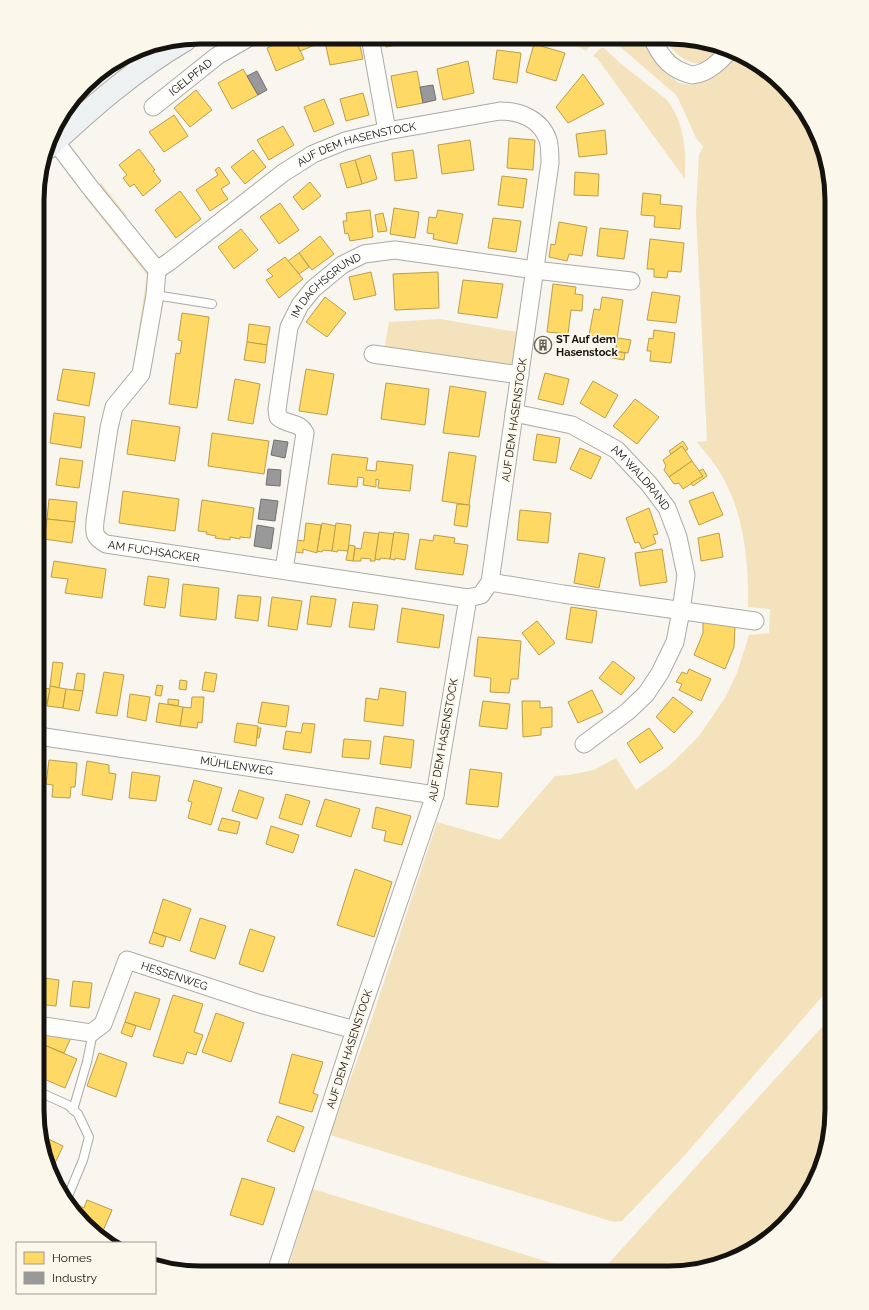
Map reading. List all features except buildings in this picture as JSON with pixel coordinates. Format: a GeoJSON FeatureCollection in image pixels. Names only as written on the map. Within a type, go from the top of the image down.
{"type":"FeatureCollection","features":[{"type":"Feature","properties":{"kind":"street","name":"IGELPFAD"},"geometry":{"type":"LineString","coordinates":[[153,107],[217,56],[238,44]]}},
{"type":"Feature","properties":{"kind":"street"},"geometry":{"type":"LineString","coordinates":[[371,44],[387,132]]}},
{"type":"Feature","properties":{"kind":"street"},"geometry":{"type":"LineString","coordinates":[[655,44],[669,64],[692,75],[706,71],[726,55]]}},
{"type":"Feature","properties":{"kind":"street"},"geometry":{"type":"LineString","coordinates":[[56,141],[114,90],[155,58],[175,46]]}},
{"type":"Feature","properties":{"kind":"street","name":"AUF DEM HASENSTOCK"},"geometry":{"type":"LineString","coordinates":[[157,270],[283,172],[313,154],[345,141],[500,111],[512,111],[532,119],[541,128],[548,141],[550,163],[490,582]]}},
{"type":"Feature","properties":{"kind":"street"},"geometry":{"type":"LineString","coordinates":[[54,146],[89,186],[157,270]]}},
{"type":"Feature","properties":{"kind":"street","name":"IM DACHSGRUND"},"geometry":{"type":"LineString","coordinates":[[284,570],[305,433],[302,428],[295,424],[284,422],[278,417],[277,409],[289,327],[300,305],[313,288],[342,265],[364,254],[395,250],[535,270],[631,281]]}},
{"type":"Feature","properties":{"kind":"street","name":"AM FUCHSACKER"},"geometry":{"type":"LineString","coordinates":[[157,270],[155,295],[141,374],[114,407],[110,422],[95,521],[94,533],[98,539],[106,544],[468,598]]}},
{"type":"Feature","properties":{"kind":"street"},"geometry":{"type":"LineString","coordinates":[[373,354],[520,375]]}},
{"type":"Feature","properties":{"kind":"street","name":"AM WALDRAND"},"geometry":{"type":"LineString","coordinates":[[514,413],[572,425],[617,450],[649,484],[667,508],[678,537],[686,575],[675,642],[660,673],[646,694],[626,712],[584,744]]}},
{"type":"Feature","properties":{"kind":"street"},"geometry":{"type":"LineString","coordinates":[[468,598],[481,595],[490,582],[563,594],[755,621]]}},
{"type":"Feature","properties":{"kind":"street","name":"AUF DEM HASENSTOCK"},"geometry":{"type":"LineString","coordinates":[[278,1266],[355,1030],[436,795],[468,598]]}},
{"type":"Feature","properties":{"kind":"street","name":"MÜHLENWEG"},"geometry":{"type":"LineString","coordinates":[[44,737],[436,795]]}},
{"type":"Feature","properties":{"kind":"street","name":"HESSENWEG"},"geometry":{"type":"LineString","coordinates":[[93,1031],[103,1024],[126,960],[260,1004],[355,1030]]}},
{"type":"Feature","properties":{"kind":"street"},"geometry":{"type":"LineString","coordinates":[[44,1026],[91,1033],[93,1031]]}},
{"type":"Feature","properties":{"kind":"lane"},"geometry":{"type":"LineString","coordinates":[[155,295],[212,304]]}},
{"type":"Feature","properties":{"kind":"lane"},"geometry":{"type":"LineString","coordinates":[[73,1110],[88,1062],[93,1031]]}},
{"type":"Feature","properties":{"kind":"lane"},"geometry":{"type":"LineString","coordinates":[[44,1094],[68,1105],[78,1114],[89,1137],[84,1160],[69,1195]]}},
{"type":"Feature","properties":{"kind":"shaded area"},"geometry":{"type":"Polygon","coordinates":[[[575,44],[592,44],[586,51],[575,44]]]}},
{"type":"Feature","properties":{"kind":"shaded area"},"geometry":{"type":"Polygon","coordinates":[[[617,44],[647,44],[664,72],[679,83],[691,85],[700,83],[716,74],[725,64],[735,59],[756,70],[786,97],[799,113],[817,150],[824,180],[825,993],[684,1156],[622,1221],[614,1222],[330,1135],[367,1033],[437,822],[500,840],[555,776],[594,770],[616,758],[636,790],[670,765],[699,736],[725,698],[737,673],[749,635],[769,633],[770,609],[748,607],[746,554],[739,519],[734,503],[719,471],[697,442],[707,441],[696,212],[699,155],[703,147],[696,138],[675,94],[617,44]]]}},
{"type":"Feature","properties":{"kind":"shaded area"},"geometry":{"type":"Polygon","coordinates":[[[668,44],[689,45],[718,52],[709,61],[695,63],[683,58],[668,44]]]}},
{"type":"Feature","properties":{"kind":"shaded area"},"geometry":{"type":"Polygon","coordinates":[[[601,48],[604,48],[620,63],[667,100],[673,109],[678,119],[683,138],[685,179],[597,58],[593,56],[601,48]]]}},
{"type":"Feature","properties":{"kind":"shaded area"},"geometry":{"type":"Polygon","coordinates":[[[101,183],[127,216],[124,218],[98,185],[101,183]]]}},
{"type":"Feature","properties":{"kind":"shaded area"},"geometry":{"type":"Polygon","coordinates":[[[87,194],[151,275],[135,367],[133,368],[147,275],[84,196],[87,194]]]}},
{"type":"Feature","properties":{"kind":"shaded area"},"geometry":{"type":"Polygon","coordinates":[[[440,319],[522,333],[517,370],[384,351],[389,322],[440,319]]]}},
{"type":"Feature","properties":{"kind":"shaded area"},"geometry":{"type":"Polygon","coordinates":[[[825,1024],[825,1120],[820,1150],[809,1179],[799,1197],[786,1213],[756,1240],[738,1250],[709,1261],[679,1266],[606,1266],[825,1024]]]}},
{"type":"Feature","properties":{"kind":"shaded area"},"geometry":{"type":"Polygon","coordinates":[[[313,1189],[561,1266],[289,1266],[313,1189]]]}},
{"type":"Feature","properties":{"kind":"place","name":"ST Auf dem Hasenstock"},"geometry":{"type":"Point","coordinates":[543,345]}}]}
